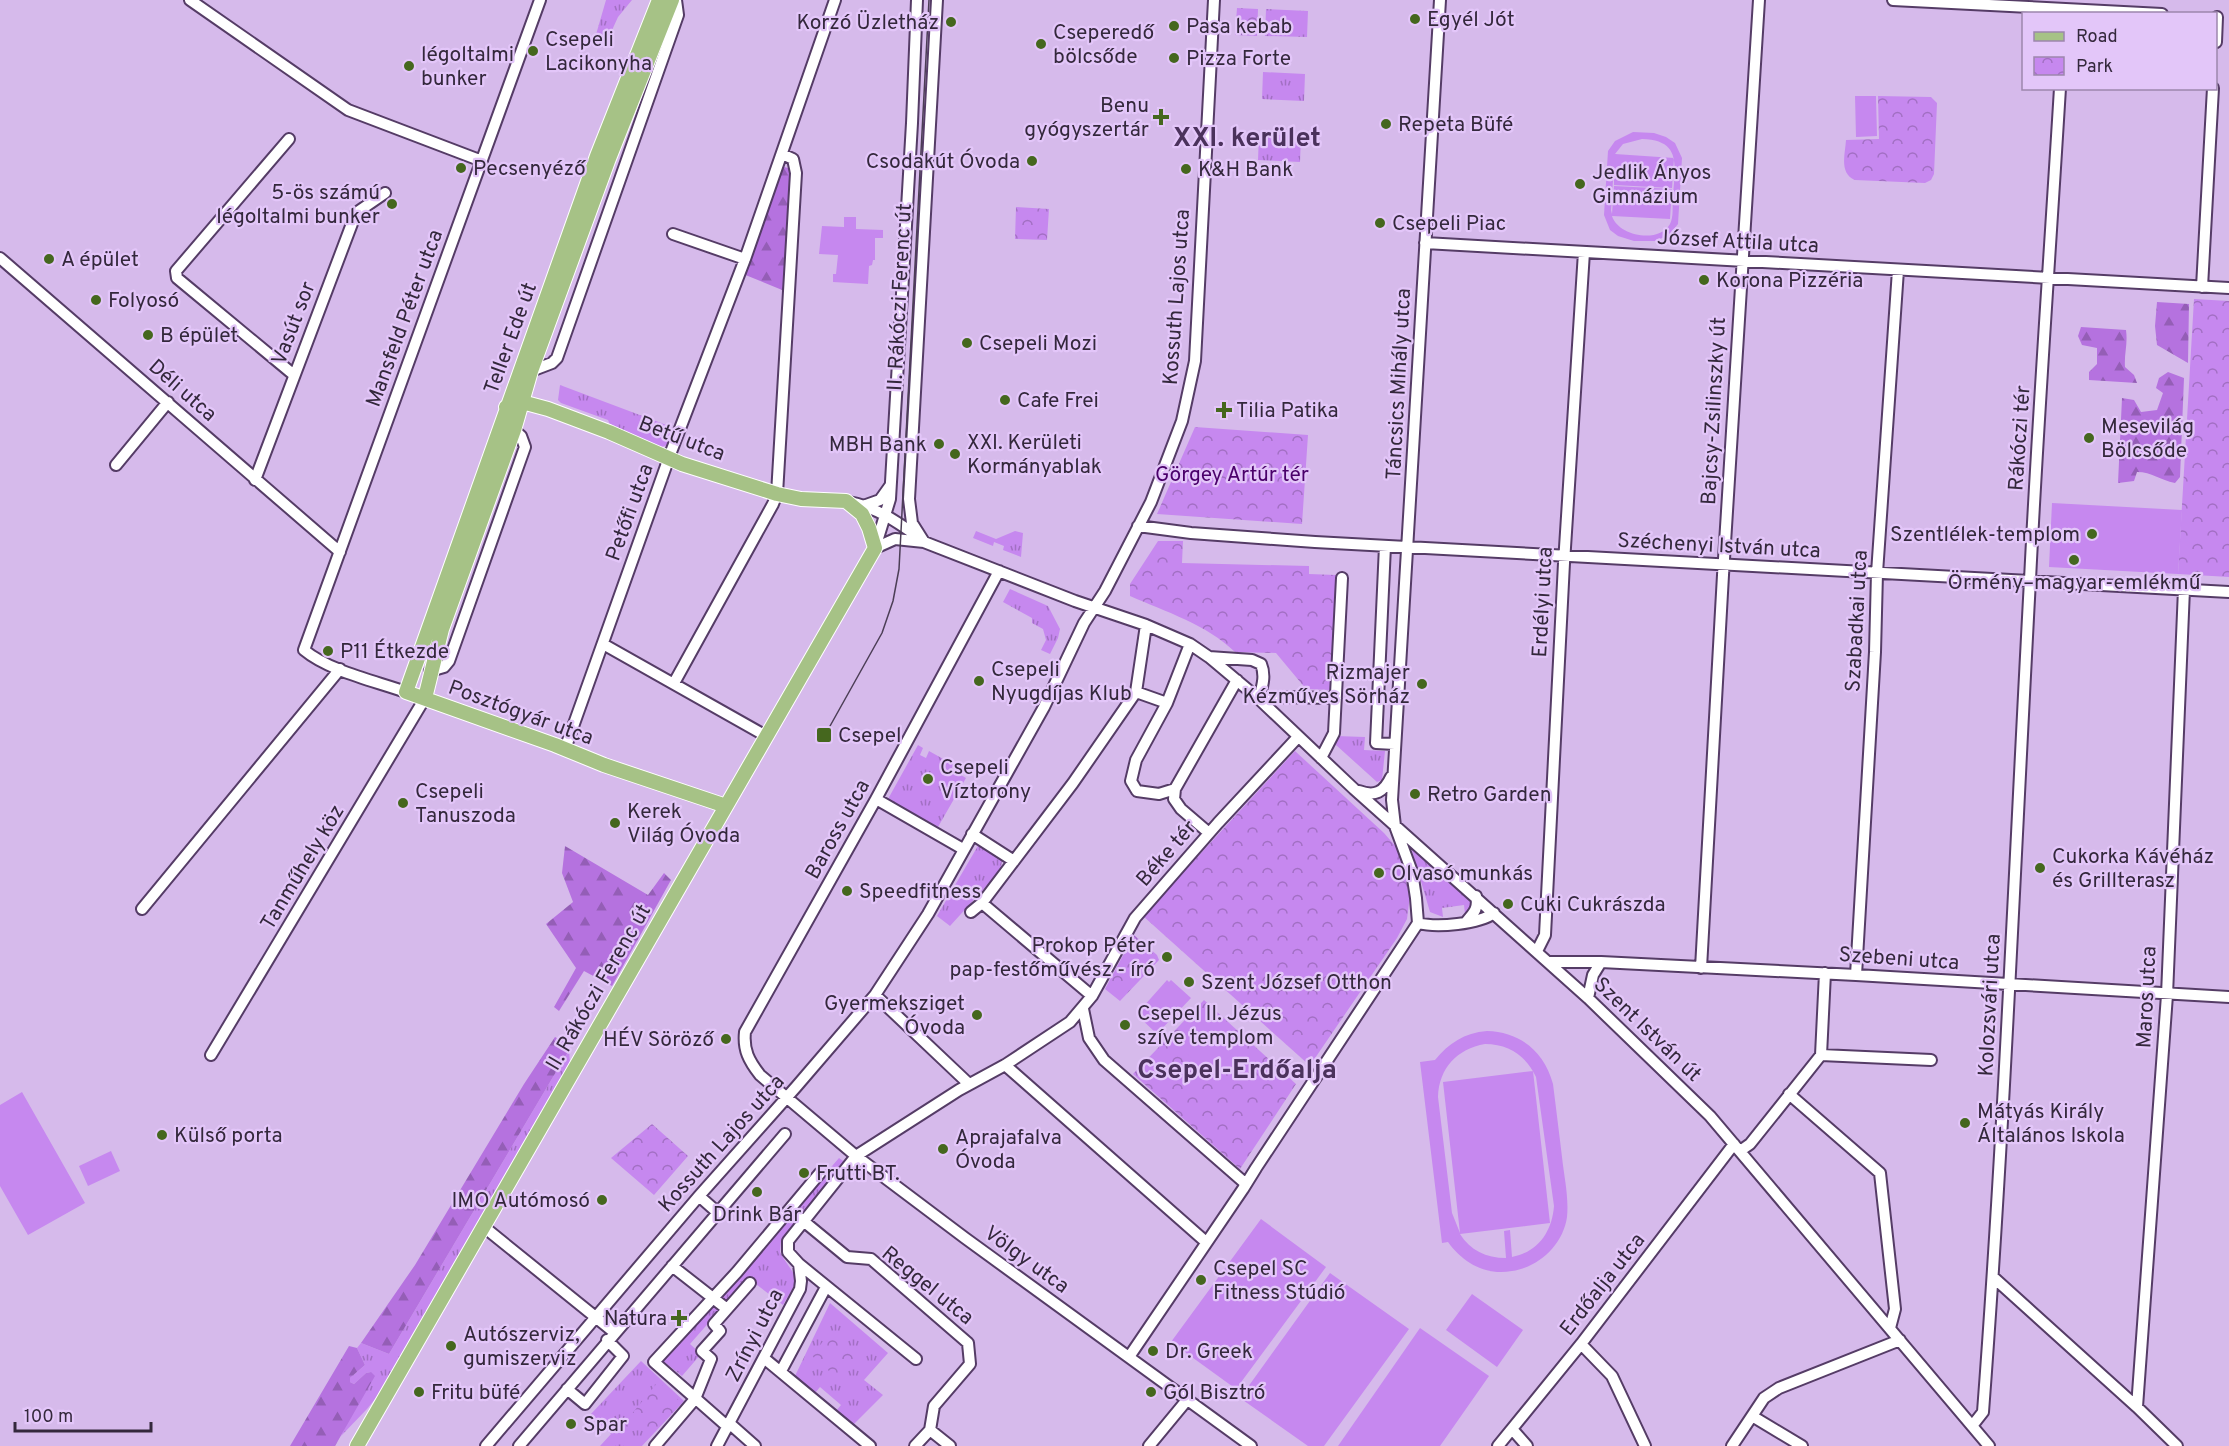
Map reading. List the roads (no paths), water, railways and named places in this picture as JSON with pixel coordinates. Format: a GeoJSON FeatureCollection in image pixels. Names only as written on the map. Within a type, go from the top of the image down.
{"type":"FeatureCollection","features":[{"type":"Feature","properties":{"kind":"main road","name":"Teller Ede út"},"geometry":{"type":"LineString","coordinates":[[406,692],[597,156],[659,0]]}},
{"type":"Feature","properties":{"kind":"main road","name":"Teller Ede út"},"geometry":{"type":"LineString","coordinates":[[425,698],[442,629],[514,430],[531,371],[608,161],[674,0]]}},
{"type":"Feature","properties":{"kind":"main road"},"geometry":{"type":"LineString","coordinates":[[506,407],[512,403],[522,402]]}},
{"type":"Feature","properties":{"kind":"main road","name":"Betű utca"},"geometry":{"type":"LineString","coordinates":[[522,402],[548,409],[609,432],[669,459],[777,494],[801,499],[846,501]]}},
{"type":"Feature","properties":{"kind":"main road"},"geometry":{"type":"LineString","coordinates":[[846,501],[862,514],[875,548]]}},
{"type":"Feature","properties":{"kind":"main road","name":"II. Rákóczi Ferenc út"},"geometry":{"type":"LineString","coordinates":[[357,1446],[875,548]]}},
{"type":"Feature","properties":{"kind":"main road","name":"Posztógyár utca"},"geometry":{"type":"LineString","coordinates":[[406,692],[565,749],[597,763],[726,806]]}},
{"type":"Feature","properties":{"kind":"street"},"geometry":{"type":"LineString","coordinates":[[190,0],[348,110],[482,161]]}},
{"type":"Feature","properties":{"kind":"street","name":"Mansfeld Péter utca"},"geometry":{"type":"LineString","coordinates":[[304,650],[540,0]]}},
{"type":"Feature","properties":{"kind":"street","name":"Teller Ede út"},"geometry":{"type":"LineString","coordinates":[[531,371],[552,363],[557,358],[678,15],[674,0]]}},
{"type":"Feature","properties":{"kind":"street","name":"Petőfi utca"},"geometry":{"type":"LineString","coordinates":[[565,749],[669,459],[745,259],[835,0]]}},
{"type":"Feature","properties":{"kind":"street","name":"II. Rákóczi Ferenc út"},"geometry":{"type":"LineString","coordinates":[[875,548],[890,499],[917,0]]}},
{"type":"Feature","properties":{"kind":"street","name":"II. Rákóczi Ferenc út"},"geometry":{"type":"LineString","coordinates":[[875,548],[909,508],[937,0]]}},
{"type":"Feature","properties":{"kind":"street","name":"Kossuth Lajos utca"},"geometry":{"type":"LineString","coordinates":[[486,1446],[699,1196],[875,995],[928,914],[1044,707],[1084,623],[1151,502],[1174,445],[1191,387],[1195,361],[1214,0]]}},
{"type":"Feature","properties":{"kind":"street","name":"Táncsics Mihály utca"},"geometry":{"type":"LineString","coordinates":[[1395,826],[1392,800],[1395,744],[1440,0]]}},
{"type":"Feature","properties":{"kind":"street","name":"Bajcsy-Zsilinszky út"},"geometry":{"type":"LineString","coordinates":[[1701,968],[1723,565],[1759,0]]}},
{"type":"Feature","properties":{"kind":"street"},"geometry":{"type":"LineString","coordinates":[[1893,0],[2134,12]]}},
{"type":"Feature","properties":{"kind":"street"},"geometry":{"type":"LineString","coordinates":[[2060,90],[2049,278],[2229,288]]}},
{"type":"Feature","properties":{"kind":"street"},"geometry":{"type":"LineString","coordinates":[[2202,287],[2213,90]]}},
{"type":"Feature","properties":{"kind":"street"},"geometry":{"type":"LineString","coordinates":[[289,139],[176,271],[177,278],[294,375]]}},
{"type":"Feature","properties":{"kind":"street"},"geometry":{"type":"LineString","coordinates":[[674,683],[777,494],[796,173],[793,159],[782,154]]}},
{"type":"Feature","properties":{"kind":"street","name":"Vasút sor"},"geometry":{"type":"LineString","coordinates":[[255,480],[356,213],[385,193]]}},
{"type":"Feature","properties":{"kind":"street"},"geometry":{"type":"LineString","coordinates":[[673,234],[745,259]]}},
{"type":"Feature","properties":{"kind":"street","name":"József Attila utca"},"geometry":{"type":"LineString","coordinates":[[1425,243],[2049,278]]}},
{"type":"Feature","properties":{"kind":"street","name":"Erdélyi utca"},"geometry":{"type":"LineString","coordinates":[[1537,951],[1545,935],[1564,556],[1584,252]]}},
{"type":"Feature","properties":{"kind":"street","name":"Déli utca"},"geometry":{"type":"LineString","coordinates":[[0,258],[340,552]]}},
{"type":"Feature","properties":{"kind":"street","name":"Szabadkai utca"},"geometry":{"type":"LineString","coordinates":[[1856,975],[1875,652],[1877,573],[1898,270]]}},
{"type":"Feature","properties":{"kind":"street","name":"Rákóczi tér"},"geometry":{"type":"LineString","coordinates":[[2030,581],[2049,278]]}},
{"type":"Feature","properties":{"kind":"street"},"geometry":{"type":"LineString","coordinates":[[116,465],[168,402]]}},
{"type":"Feature","properties":{"kind":"street"},"geometry":{"type":"LineString","coordinates":[[866,505],[880,500],[891,483]]}},
{"type":"Feature","properties":{"kind":"street","name":"Betű utca"},"geometry":{"type":"LineString","coordinates":[[846,501],[866,505],[896,521]]}},
{"type":"Feature","properties":{"kind":"street"},"geometry":{"type":"LineString","coordinates":[[909,508],[912,524],[924,542]]}},
{"type":"Feature","properties":{"kind":"street","name":"Szent István út"},"geometry":{"type":"LineString","coordinates":[[896,521],[924,542]]}},
{"type":"Feature","properties":{"kind":"street"},"geometry":{"type":"LineString","coordinates":[[1138,526],[1191,533],[1407,547]]}},
{"type":"Feature","properties":{"kind":"street","name":"Szent István út"},"geometry":{"type":"LineString","coordinates":[[875,548],[895,538],[924,542],[1094,608],[1146,625],[1190,644],[1209,657],[1259,699],[1354,789],[1537,951],[1710,1116],[1989,1446]]}},
{"type":"Feature","properties":{"kind":"street"},"geometry":{"type":"LineString","coordinates":[[1385,546],[1376,743],[1395,744]]}},
{"type":"Feature","properties":{"kind":"street","name":"Széchenyi István utca"},"geometry":{"type":"LineString","coordinates":[[1407,547],[2030,581]]}},
{"type":"Feature","properties":{"kind":"street","name":"Baross utca"},"geometry":{"type":"LineString","coordinates":[[787,1097],[760,1075],[749,1062],[745,1050],[745,1032],[876,799],[999,571]]}},
{"type":"Feature","properties":{"kind":"street"},"geometry":{"type":"LineString","coordinates":[[1321,758],[1334,733],[1342,578]]}},
{"type":"Feature","properties":{"kind":"street"},"geometry":{"type":"LineString","coordinates":[[2030,581],[2229,592]]}},
{"type":"Feature","properties":{"kind":"street","name":"Kolozsvári utca"},"geometry":{"type":"LineString","coordinates":[[1972,1426],[1983,1412],[1993,1277],[2030,581]]}},
{"type":"Feature","properties":{"kind":"street","name":"Maros utca"},"geometry":{"type":"LineString","coordinates":[[2138,1407],[2167,995],[2184,590]]}},
{"type":"Feature","properties":{"kind":"street"},"geometry":{"type":"LineString","coordinates":[[970,912],[982,903],[1073,783],[1136,692],[1146,625]]}},
{"type":"Feature","properties":{"kind":"street"},"geometry":{"type":"LineString","coordinates":[[603,644],[766,736]]}},
{"type":"Feature","properties":{"kind":"street"},"geometry":{"type":"LineString","coordinates":[[1176,789],[1159,794],[1143,793],[1137,791],[1131,783],[1136,760],[1167,703],[1190,644]]}},
{"type":"Feature","properties":{"kind":"street","name":"Posztógyár utca"},"geometry":{"type":"LineString","coordinates":[[304,650],[311,656],[340,669],[406,692]]}},
{"type":"Feature","properties":{"kind":"street"},"geometry":{"type":"LineString","coordinates":[[1209,657],[1252,660],[1261,664],[1264,671],[1259,699],[1336,698]]}},
{"type":"Feature","properties":{"kind":"street"},"geometry":{"type":"LineString","coordinates":[[142,909],[340,669]]}},
{"type":"Feature","properties":{"kind":"street"},"geometry":{"type":"LineString","coordinates":[[1209,833],[1181,809],[1174,799],[1176,789],[1237,680]]}},
{"type":"Feature","properties":{"kind":"street"},"geometry":{"type":"LineString","coordinates":[[1136,692],[1167,703]]}},
{"type":"Feature","properties":{"kind":"street","name":"Tanműhely köz"},"geometry":{"type":"LineString","coordinates":[[211,1055],[425,698]]}},
{"type":"Feature","properties":{"kind":"street","name":"Béke tér"},"geometry":{"type":"LineString","coordinates":[[856,1156],[969,1084],[1005,1065],[1062,1029],[1083,1009],[1092,996],[1135,918],[1209,833],[1298,737]]}},
{"type":"Feature","properties":{"kind":"street"},"geometry":{"type":"LineString","coordinates":[[1354,789],[1367,794],[1378,793],[1387,786],[1394,771]]}},
{"type":"Feature","properties":{"kind":"street"},"geometry":{"type":"LineString","coordinates":[[876,799],[963,849]]}},
{"type":"Feature","properties":{"kind":"street"},"geometry":{"type":"LineString","coordinates":[[1129,1357],[1418,923],[1412,872],[1395,826]]}},
{"type":"Feature","properties":{"kind":"street"},"geometry":{"type":"LineString","coordinates":[[972,834],[1014,861]]}},
{"type":"Feature","properties":{"kind":"street"},"geometry":{"type":"LineString","coordinates":[[1466,922],[1475,913],[1478,904],[1476,896]]}},
{"type":"Feature","properties":{"kind":"street"},"geometry":{"type":"LineString","coordinates":[[982,903],[1092,996]]}},
{"type":"Feature","properties":{"kind":"street"},"geometry":{"type":"LineString","coordinates":[[1418,923],[1425,925],[1484,920],[1494,913]]}},
{"type":"Feature","properties":{"kind":"street","name":"Szebeni utca"},"geometry":{"type":"LineString","coordinates":[[1549,962],[1601,962],[1825,973],[2229,997]]}},
{"type":"Feature","properties":{"kind":"street"},"geometry":{"type":"LineString","coordinates":[[1588,998],[1593,975],[1601,962]]}},
{"type":"Feature","properties":{"kind":"street"},"geometry":{"type":"LineString","coordinates":[[1825,973],[1821,1054],[1931,1060]]}},
{"type":"Feature","properties":{"kind":"street"},"geometry":{"type":"LineString","coordinates":[[875,995],[969,1084]]}},
{"type":"Feature","properties":{"kind":"street"},"geometry":{"type":"LineString","coordinates":[[1083,1009],[1089,1038],[1104,1060],[1246,1184]]}},
{"type":"Feature","properties":{"kind":"street","name":"Erdőalja utca"},"geometry":{"type":"LineString","coordinates":[[1498,1446],[1737,1148],[1750,1144],[1821,1054]]}},
{"type":"Feature","properties":{"kind":"street"},"geometry":{"type":"LineString","coordinates":[[1005,1065],[1206,1242]]}},
{"type":"Feature","properties":{"kind":"street"},"geometry":{"type":"LineString","coordinates":[[1789,1094],[1880,1173],[1895,1309],[1890,1328]]}},
{"type":"Feature","properties":{"kind":"street","name":"Völgy utca"},"geometry":{"type":"LineString","coordinates":[[787,1097],[856,1156],[965,1238],[1251,1446]]}},
{"type":"Feature","properties":{"kind":"street","name":"Kossuth Lajos utca"},"geometry":{"type":"LineString","coordinates":[[519,1446],[610,1336],[785,1134]]}},
{"type":"Feature","properties":{"kind":"street","name":"Zrínyi utca"},"geometry":{"type":"LineString","coordinates":[[717,1446],[800,1290],[799,1264],[789,1254],[787,1244],[856,1156]]}},
{"type":"Feature","properties":{"kind":"street"},"geometry":{"type":"LineString","coordinates":[[755,1446],[695,1399],[654,1362],[714,1298],[820,1173]]}},
{"type":"Feature","properties":{"kind":"street"},"geometry":{"type":"LineString","coordinates":[[699,1196],[717,1212]]}},
{"type":"Feature","properties":{"kind":"street","name":"Reggel utca"},"geometry":{"type":"LineString","coordinates":[[790,1210],[848,1257],[871,1259],[968,1343],[970,1364],[934,1406],[930,1430]]}},
{"type":"Feature","properties":{"kind":"street"},"geometry":{"type":"LineString","coordinates":[[484,1227],[595,1318],[623,1356],[585,1404],[567,1389]]}},
{"type":"Feature","properties":{"kind":"street"},"geometry":{"type":"LineString","coordinates":[[799,1264],[916,1359]]}},
{"type":"Feature","properties":{"kind":"street"},"geometry":{"type":"LineString","coordinates":[[672,1266],[727,1309]]}},
{"type":"Feature","properties":{"kind":"street"},"geometry":{"type":"LineString","coordinates":[[1993,1277],[2138,1407],[2177,1446]]}},
{"type":"Feature","properties":{"kind":"street"},"geometry":{"type":"LineString","coordinates":[[655,1446],[695,1399],[711,1359],[702,1351],[720,1331],[714,1324],[750,1283]]}},
{"type":"Feature","properties":{"kind":"street"},"geometry":{"type":"LineString","coordinates":[[781,1371],[826,1287]]}},
{"type":"Feature","properties":{"kind":"street"},"geometry":{"type":"LineString","coordinates":[[1732,1446],[1764,1398],[1779,1388],[1900,1340]]}},
{"type":"Feature","properties":{"kind":"street"},"geometry":{"type":"LineString","coordinates":[[1581,1344],[1612,1376],[1644,1446]]}},
{"type":"Feature","properties":{"kind":"street"},"geometry":{"type":"LineString","coordinates":[[765,1359],[858,1442],[870,1446]]}},
{"type":"Feature","properties":{"kind":"street"},"geometry":{"type":"LineString","coordinates":[[1149,1446],[1187,1400]]}},
{"type":"Feature","properties":{"kind":"street"},"geometry":{"type":"LineString","coordinates":[[1752,1416],[1802,1446]]}},
{"type":"Feature","properties":{"kind":"street"},"geometry":{"type":"LineString","coordinates":[[1512,1429],[1527,1446]]}},
{"type":"Feature","properties":{"kind":"street"},"geometry":{"type":"LineString","coordinates":[[915,1446],[930,1430],[950,1446]]}},
{"type":"Feature","properties":{"kind":"tram line"},"geometry":{"type":"LineString","coordinates":[[825,735],[882,633],[893,601],[899,569],[929,0]]}},
{"type":"Feature","properties":{"kind":"place","name":"Egyél Jót"},"geometry":{"type":"Point","coordinates":[1415,19]}},
{"type":"Feature","properties":{"kind":"place","name":"Korzó Üzletház"},"geometry":{"type":"Point","coordinates":[951,22]}},
{"type":"Feature","properties":{"kind":"place","name":"Pasa kebab"},"geometry":{"type":"Point","coordinates":[1174,26]}},
{"type":"Feature","properties":{"kind":"place","name":"Cseperedő bölcsőde"},"geometry":{"type":"Point","coordinates":[1041,44]}},
{"type":"Feature","properties":{"kind":"place","name":"Csepeli Lacikonyha"},"geometry":{"type":"Point","coordinates":[533,51]}},
{"type":"Feature","properties":{"kind":"place","name":"Pizza Forte"},"geometry":{"type":"Point","coordinates":[1174,58]}},
{"type":"Feature","properties":{"kind":"place","name":"légoltalmi bunker"},"geometry":{"type":"Point","coordinates":[409,66]}},
{"type":"Feature","properties":{"kind":"place","name":"Benu gyógyszertár"},"geometry":{"type":"Point","coordinates":[1161,117]}},
{"type":"Feature","properties":{"kind":"place","name":"Repeta Büfé"},"geometry":{"type":"Point","coordinates":[1386,124]}},
{"type":"Feature","properties":{"kind":"place","name":"Csodakút Óvoda"},"geometry":{"type":"Point","coordinates":[1032,161]}},
{"type":"Feature","properties":{"kind":"place","name":"Pecsenyéző"},"geometry":{"type":"Point","coordinates":[461,168]}},
{"type":"Feature","properties":{"kind":"place","name":"K&H Bank"},"geometry":{"type":"Point","coordinates":[1186,169]}},
{"type":"Feature","properties":{"kind":"place","name":"Jedlik Ányos Gimnázium"},"geometry":{"type":"Point","coordinates":[1580,184]}},
{"type":"Feature","properties":{"kind":"place","name":"5-ös számú légoltalmi bunker"},"geometry":{"type":"Point","coordinates":[392,204]}},
{"type":"Feature","properties":{"kind":"place","name":"Csepeli Piac"},"geometry":{"type":"Point","coordinates":[1380,223]}},
{"type":"Feature","properties":{"kind":"place","name":"A épület"},"geometry":{"type":"Point","coordinates":[49,259]}},
{"type":"Feature","properties":{"kind":"place","name":"Korona Pizzéria"},"geometry":{"type":"Point","coordinates":[1704,280]}},
{"type":"Feature","properties":{"kind":"place","name":"Folyosó"},"geometry":{"type":"Point","coordinates":[96,300]}},
{"type":"Feature","properties":{"kind":"place","name":"B épület"},"geometry":{"type":"Point","coordinates":[148,335]}},
{"type":"Feature","properties":{"kind":"place","name":"Csepeli Mozi"},"geometry":{"type":"Point","coordinates":[967,343]}},
{"type":"Feature","properties":{"kind":"place","name":"Cafe Frei"},"geometry":{"type":"Point","coordinates":[1005,400]}},
{"type":"Feature","properties":{"kind":"place","name":"Tilia Patika"},"geometry":{"type":"Point","coordinates":[1224,410]}},
{"type":"Feature","properties":{"kind":"place","name":"Mesevilág Bölcsőde"},"geometry":{"type":"Point","coordinates":[2089,438]}},
{"type":"Feature","properties":{"kind":"place","name":"MBH Bank"},"geometry":{"type":"Point","coordinates":[939,444]}},
{"type":"Feature","properties":{"kind":"place","name":"XXI. Kerületi Kormányablak"},"geometry":{"type":"Point","coordinates":[955,454]}},
{"type":"Feature","properties":{"kind":"place","name":"Szentlélek-templom"},"geometry":{"type":"Point","coordinates":[2092,534]}},
{"type":"Feature","properties":{"kind":"place","name":"Örmény–magyar-emlékmű"},"geometry":{"type":"Point","coordinates":[2074,560]}},
{"type":"Feature","properties":{"kind":"place","name":"P11 Étkezde"},"geometry":{"type":"Point","coordinates":[328,651]}},
{"type":"Feature","properties":{"kind":"place","name":"Csepeli Nyugdíjas Klub"},"geometry":{"type":"Point","coordinates":[979,681]}},
{"type":"Feature","properties":{"kind":"place","name":"Rizmajer Kézműves Sörház"},"geometry":{"type":"Point","coordinates":[1422,684]}},
{"type":"Feature","properties":{"kind":"place","name":"Csepel"},"geometry":{"type":"Point","coordinates":[824,735]}},
{"type":"Feature","properties":{"kind":"place","name":"Csepeli Víztorony"},"geometry":{"type":"Point","coordinates":[928,779]}},
{"type":"Feature","properties":{"kind":"place","name":"Retro Garden"},"geometry":{"type":"Point","coordinates":[1415,794]}},
{"type":"Feature","properties":{"kind":"place","name":"Csepeli Tanuszoda"},"geometry":{"type":"Point","coordinates":[403,803]}},
{"type":"Feature","properties":{"kind":"place","name":"Kerek Világ Óvoda"},"geometry":{"type":"Point","coordinates":[615,823]}},
{"type":"Feature","properties":{"kind":"place","name":"Cukorka Kávéház és Grillterasz"},"geometry":{"type":"Point","coordinates":[2040,868]}},
{"type":"Feature","properties":{"kind":"place","name":"Olvasó munkás"},"geometry":{"type":"Point","coordinates":[1379,873]}},
{"type":"Feature","properties":{"kind":"place","name":"Speedfitness"},"geometry":{"type":"Point","coordinates":[847,891]}},
{"type":"Feature","properties":{"kind":"place","name":"Cuki Cukrászda"},"geometry":{"type":"Point","coordinates":[1508,904]}},
{"type":"Feature","properties":{"kind":"place","name":"Prokop Péter pap-festőművész - író"},"geometry":{"type":"Point","coordinates":[1167,957]}},
{"type":"Feature","properties":{"kind":"place","name":"Szent József Otthon"},"geometry":{"type":"Point","coordinates":[1189,982]}},
{"type":"Feature","properties":{"kind":"place","name":"Gyermeksziget Óvoda"},"geometry":{"type":"Point","coordinates":[977,1015]}},
{"type":"Feature","properties":{"kind":"place","name":"Csepel II. Jézus szíve templom"},"geometry":{"type":"Point","coordinates":[1125,1025]}},
{"type":"Feature","properties":{"kind":"place","name":"HÉV Söröző"},"geometry":{"type":"Point","coordinates":[726,1039]}},
{"type":"Feature","properties":{"kind":"place","name":"Mátyás Király Általános Iskola"},"geometry":{"type":"Point","coordinates":[1965,1123]}},
{"type":"Feature","properties":{"kind":"place","name":"Külső porta"},"geometry":{"type":"Point","coordinates":[162,1135]}},
{"type":"Feature","properties":{"kind":"place","name":"Aprajafalva Óvoda"},"geometry":{"type":"Point","coordinates":[943,1149]}},
{"type":"Feature","properties":{"kind":"place","name":"Frutti BT."},"geometry":{"type":"Point","coordinates":[804,1173]}},
{"type":"Feature","properties":{"kind":"place","name":"Drink Bár"},"geometry":{"type":"Point","coordinates":[757,1192]}},
{"type":"Feature","properties":{"kind":"place","name":"IMO Autómosó"},"geometry":{"type":"Point","coordinates":[602,1200]}},
{"type":"Feature","properties":{"kind":"place","name":"Csepel SC Fitness Stúdió"},"geometry":{"type":"Point","coordinates":[1201,1280]}},
{"type":"Feature","properties":{"kind":"place","name":"Natura"},"geometry":{"type":"Point","coordinates":[679,1318]}},
{"type":"Feature","properties":{"kind":"place","name":"Autószerviz, gumiszerviz"},"geometry":{"type":"Point","coordinates":[451,1346]}},
{"type":"Feature","properties":{"kind":"place","name":"Dr. Greek"},"geometry":{"type":"Point","coordinates":[1153,1351]}},
{"type":"Feature","properties":{"kind":"place","name":"Fritu büfé"},"geometry":{"type":"Point","coordinates":[419,1392]}},
{"type":"Feature","properties":{"kind":"place","name":"Gól Bisztró"},"geometry":{"type":"Point","coordinates":[1151,1392]}},
{"type":"Feature","properties":{"kind":"place","name":"Spar"},"geometry":{"type":"Point","coordinates":[571,1424]}},
{"type":"Feature","properties":{"kind":"district","name":"XXI. kerület"},"geometry":{"type":"Point","coordinates":[1247,137]}},
{"type":"Feature","properties":{"kind":"district","name":"Csepel-Erdőalja"},"geometry":{"type":"Point","coordinates":[1237,1069]}},
{"type":"Feature","properties":{"kind":"park label","name":"Görgey Artúr tér"},"geometry":{"type":"Point","coordinates":[1232,474]}}]}
